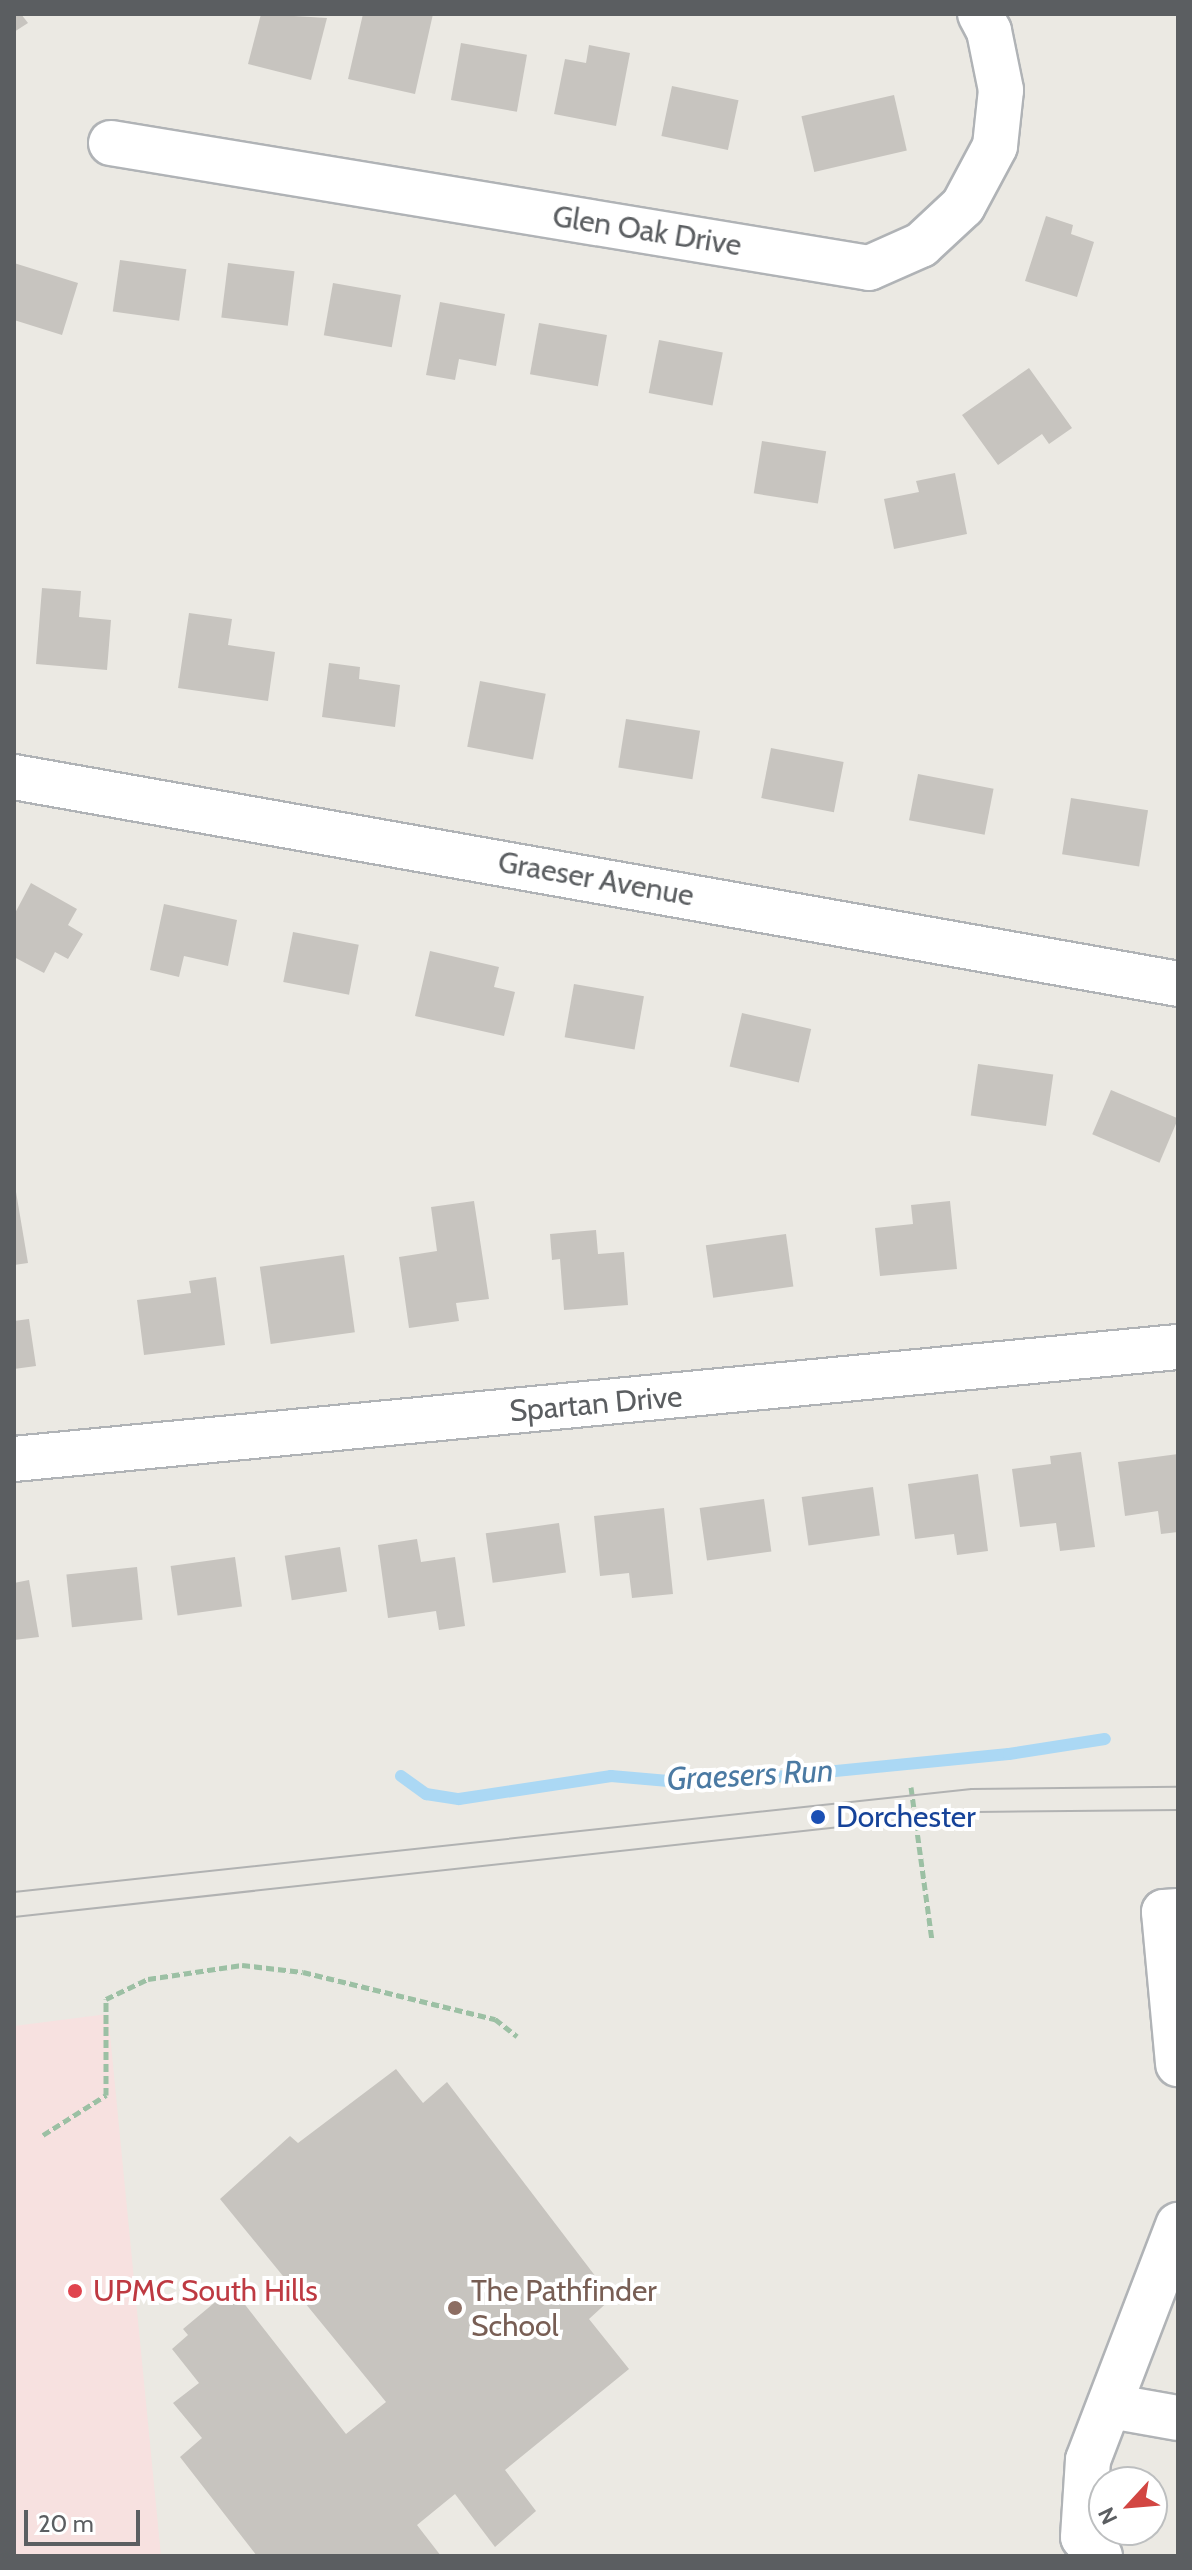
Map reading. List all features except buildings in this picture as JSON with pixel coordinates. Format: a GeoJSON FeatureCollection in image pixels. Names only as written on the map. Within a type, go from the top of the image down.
{"type":"FeatureCollection","features":[{"type":"Feature","properties":{"kind":"street","name":"Glen Oak Drive"},"geometry":{"type":"LineString","coordinates":[[111,143],[869,268],[921,245],[963,206],[995,146],[1001,90],[989,31],[980,14]]}},
{"type":"Feature","properties":{"kind":"street","name":"Graeser Avenue"},"geometry":{"type":"LineString","coordinates":[[14,777],[1178,984]]}},
{"type":"Feature","properties":{"kind":"street","name":"Spartan Drive"},"geometry":{"type":"LineString","coordinates":[[14,1459],[1178,1347]]}},
{"type":"Feature","properties":{"kind":"street"},"geometry":{"type":"LineString","coordinates":[[1171,1911],[1178,2064]]}},
{"type":"Feature","properties":{"kind":"street"},"geometry":{"type":"LineString","coordinates":[[1100,2556],[1083,2537],[1088,2460],[1178,2225]]}},
{"type":"Feature","properties":{"kind":"street"},"geometry":{"type":"LineString","coordinates":[[1110,2406],[1178,2418]]}},
{"type":"Feature","properties":{"kind":"path"},"geometry":{"type":"LineString","coordinates":[[911,1787],[932,1941]]}},
{"type":"Feature","properties":{"kind":"path"},"geometry":{"type":"LineString","coordinates":[[43,2135],[106,2095],[106,1999],[148,1979],[242,1965],[303,1972],[495,2019],[517,2036]]}},
{"type":"Feature","properties":{"kind":"shaded area","name":"UPMC South Hills"},"geometry":{"type":"Polygon","coordinates":[[[108,2014],[161,2556],[14,2556],[14,2026],[108,2014]]]}},
{"type":"Feature","properties":{"kind":"waterway","name":"Graesers Run"},"geometry":{"type":"LineString","coordinates":[[401,1776],[426,1794],[459,1799],[611,1776],[703,1784],[1009,1754],[1105,1739]]}},
{"type":"Feature","properties":{"kind":"tram line"},"geometry":{"type":"LineString","coordinates":[[14,1892],[971,1789],[1178,1787]]}},
{"type":"Feature","properties":{"kind":"tram line"},"geometry":{"type":"LineString","coordinates":[[14,1917],[977,1812],[1178,1810]]}},
{"type":"Feature","properties":{"kind":"place","name":"Dorchester"},"geometry":{"type":"Point","coordinates":[818,1817]}},
{"type":"Feature","properties":{"kind":"place","name":"UPMC South Hills"},"geometry":{"type":"Point","coordinates":[75,2291]}},
{"type":"Feature","properties":{"kind":"place","name":"The Pathfinder School"},"geometry":{"type":"Point","coordinates":[455,2308]}}]}
